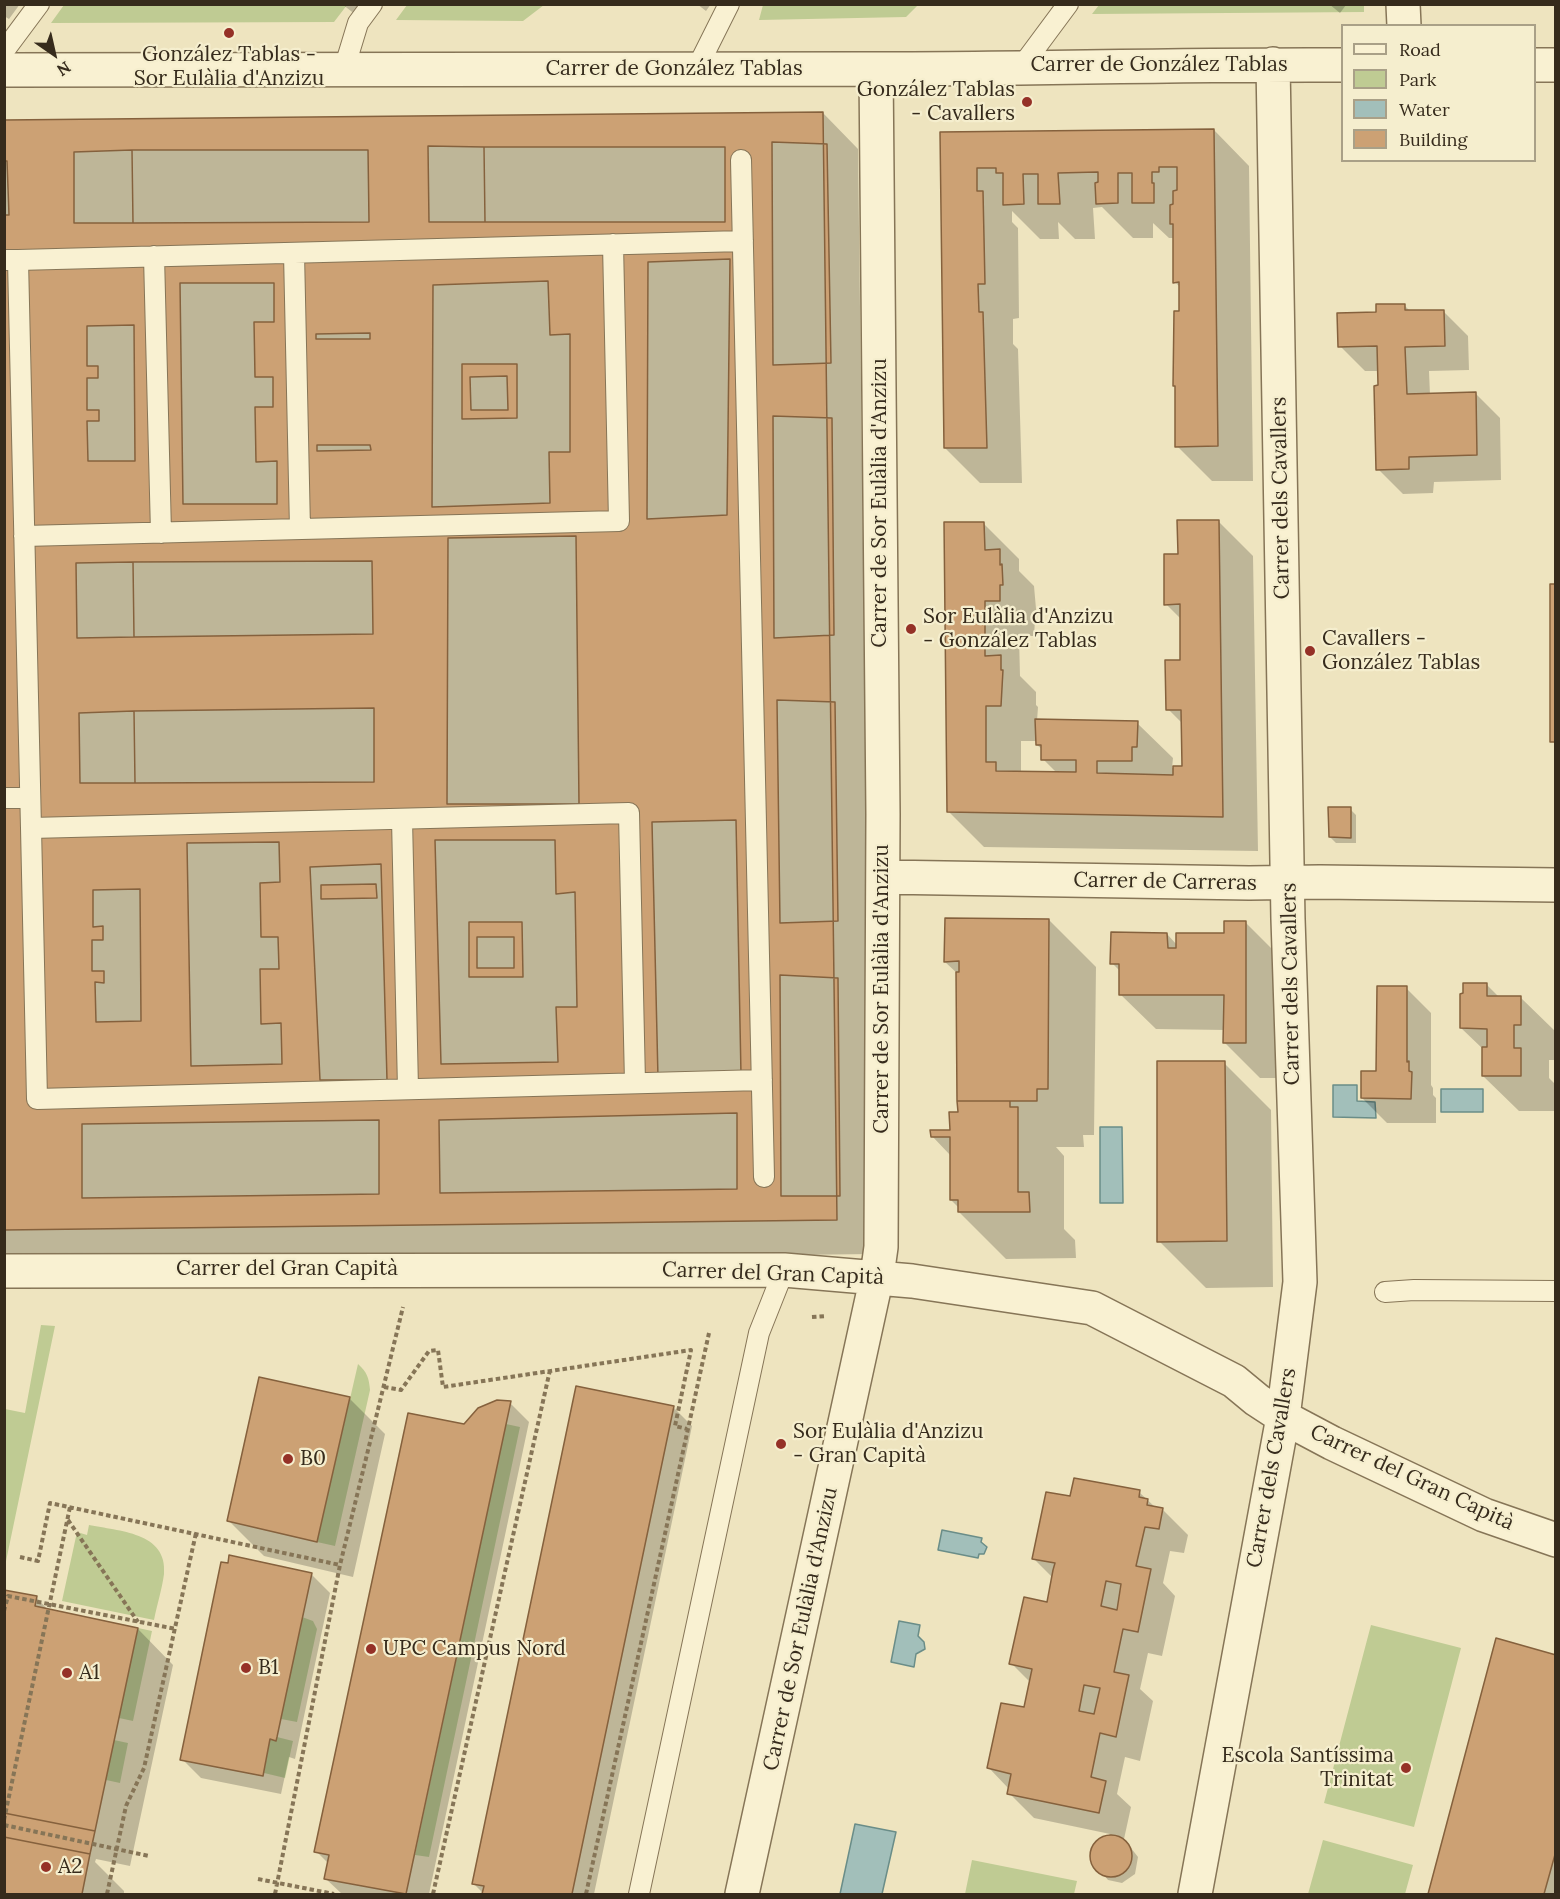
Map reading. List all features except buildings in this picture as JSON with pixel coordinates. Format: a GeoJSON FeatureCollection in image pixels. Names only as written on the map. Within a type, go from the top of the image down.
{"type":"FeatureCollection","features":[{"type":"Feature","properties":{"kind":"street"},"geometry":{"type":"LineString","coordinates":[[1403,4],[1404,24]]}},
{"type":"Feature","properties":{"kind":"street","name":"Carrer dels Cavallers"},"geometry":{"type":"LineString","coordinates":[[1195,1894],[1283,1417],[1300,1282],[1288,919],[1273,64]]}},
{"type":"Feature","properties":{"kind":"street","name":"Carrer de González Tablas"},"geometry":{"type":"LineString","coordinates":[[4,70],[239,67],[876,69],[1341,64]]}},
{"type":"Feature","properties":{"kind":"street"},"geometry":{"type":"LineString","coordinates":[[1536,65],[1556,65]]}},
{"type":"Feature","properties":{"kind":"street","name":"Carrer de Sor Eulàlia d'Anzizu"},"geometry":{"type":"LineString","coordinates":[[742,1894],[877,1276],[881,1238],[883,877],[876,69]]}},
{"type":"Feature","properties":{"kind":"street","name":"Carrer de Carreras"},"geometry":{"type":"LineString","coordinates":[[883,877],[1556,885]]}},
{"type":"Feature","properties":{"kind":"street","name":"Carrer del Gran Capità"},"geometry":{"type":"LineString","coordinates":[[4,1271],[69,1269],[784,1270],[877,1276],[1092,1308],[1234,1381],[1283,1417],[1484,1515],[1556,1540]]}},
{"type":"Feature","properties":{"kind":"lane"},"geometry":{"type":"LineString","coordinates":[[4,51],[39,4]]}},
{"type":"Feature","properties":{"kind":"lane"},"geometry":{"type":"LineString","coordinates":[[344,69],[358,23],[372,4]]}},
{"type":"Feature","properties":{"kind":"lane"},"geometry":{"type":"LineString","coordinates":[[697,68],[729,4]]}},
{"type":"Feature","properties":{"kind":"lane"},"geometry":{"type":"LineString","coordinates":[[1022,66],[1068,4]]}},
{"type":"Feature","properties":{"kind":"lane"},"geometry":{"type":"LineString","coordinates":[[741,160],[764,1177]]}},
{"type":"Feature","properties":{"kind":"lane"},"geometry":{"type":"LineString","coordinates":[[743,241],[11,260],[24,536],[37,1099],[762,1080]]}},
{"type":"Feature","properties":{"kind":"lane"},"geometry":{"type":"LineString","coordinates":[[24,536],[619,521],[613,244]]}},
{"type":"Feature","properties":{"kind":"lane"},"geometry":{"type":"LineString","coordinates":[[294,253],[300,529]]}},
{"type":"Feature","properties":{"kind":"lane"},"geometry":{"type":"LineString","coordinates":[[154,256],[161,533]]}},
{"type":"Feature","properties":{"kind":"lane"},"geometry":{"type":"LineString","coordinates":[[4,798],[30,798]]}},
{"type":"Feature","properties":{"kind":"lane"},"geometry":{"type":"LineString","coordinates":[[30,828],[629,813],[635,1083]]}},
{"type":"Feature","properties":{"kind":"lane"},"geometry":{"type":"LineString","coordinates":[[402,819],[408,1089]]}},
{"type":"Feature","properties":{"kind":"lane"},"geometry":{"type":"LineString","coordinates":[[639,1894],[759,1333],[784,1270]]}},
{"type":"Feature","properties":{"kind":"lane"},"geometry":{"type":"LineString","coordinates":[[1385,1292],[1414,1290],[1556,1291]]}},
{"type":"Feature","properties":{"kind":"path"},"geometry":{"type":"LineString","coordinates":[[275,1894],[340,1565],[403,1307]]}},
{"type":"Feature","properties":{"kind":"path"},"geometry":{"type":"LineString","coordinates":[[812,1317],[826,1316]]}},
{"type":"Feature","properties":{"kind":"path"},"geometry":{"type":"LineString","coordinates":[[586,1894],[709,1333]]}},
{"type":"Feature","properties":{"kind":"path"},"geometry":{"type":"LineString","coordinates":[[384,1387],[401,1390],[429,1351],[438,1350],[442,1387],[691,1350],[675,1426],[687,1429]]}},
{"type":"Feature","properties":{"kind":"path"},"geometry":{"type":"LineString","coordinates":[[433,1894],[550,1370]]}},
{"type":"Feature","properties":{"kind":"path"},"geometry":{"type":"LineString","coordinates":[[20,1557],[38,1561],[50,1503],[340,1565]]}},
{"type":"Feature","properties":{"kind":"path"},"geometry":{"type":"LineString","coordinates":[[69,1507],[4,1822],[148,1856]]}},
{"type":"Feature","properties":{"kind":"path"},"geometry":{"type":"LineString","coordinates":[[67,1519],[138,1622]]}},
{"type":"Feature","properties":{"kind":"path"},"geometry":{"type":"LineString","coordinates":[[107,1894],[126,1806],[144,1768],[196,1533]]}},
{"type":"Feature","properties":{"kind":"path"},"geometry":{"type":"LineString","coordinates":[[4,1611],[8,1596],[176,1629]]}},
{"type":"Feature","properties":{"kind":"path"},"geometry":{"type":"LineString","coordinates":[[258,1879],[334,1894]]}},
{"type":"Feature","properties":{"kind":"green space"},"geometry":{"type":"Polygon","coordinates":[[[763,4],[918,5],[906,17],[759,20],[763,4]]]}},
{"type":"Feature","properties":{"kind":"green space"},"geometry":{"type":"Polygon","coordinates":[[[1364,4],[1364,12],[1092,14],[1099,5],[1364,4]]]}},
{"type":"Feature","properties":{"kind":"green space"},"geometry":{"type":"Polygon","coordinates":[[[64,5],[347,5],[334,22],[51,23],[64,5]]]}},
{"type":"Feature","properties":{"kind":"green space"},"geometry":{"type":"Polygon","coordinates":[[[407,5],[544,5],[523,21],[396,20],[407,5]]]}},
{"type":"Feature","properties":{"kind":"green space"},"geometry":{"type":"Polygon","coordinates":[[[41,1325],[55,1326],[5,1566],[5,1409],[25,1413],[41,1325]]]}},
{"type":"Feature","properties":{"kind":"green space"},"geometry":{"type":"Polygon","coordinates":[[[358,1364],[367,1376],[370,1390],[335,1546],[317,1542],[358,1364]]]}},
{"type":"Feature","properties":{"kind":"green space"},"geometry":{"type":"Polygon","coordinates":[[[506,1424],[520,1427],[429,1857],[415,1855],[506,1424]]]}},
{"type":"Feature","properties":{"kind":"green space"},"geometry":{"type":"Polygon","coordinates":[[[89,1525],[139,1536],[158,1549],[163,1560],[164,1574],[154,1620],[62,1601],[77,1532],[87,1535],[89,1525]]]}},
{"type":"Feature","properties":{"kind":"green space"},"geometry":{"type":"Polygon","coordinates":[[[302,1617],[313,1621],[317,1629],[297,1722],[281,1719],[302,1617]]]}},
{"type":"Feature","properties":{"kind":"green space"},"geometry":{"type":"Polygon","coordinates":[[[1371,1625],[1461,1648],[1414,1827],[1324,1803],[1371,1625]]]}},
{"type":"Feature","properties":{"kind":"green space"},"geometry":{"type":"Polygon","coordinates":[[[138,1628],[152,1631],[133,1721],[119,1718],[138,1628]]]}},
{"type":"Feature","properties":{"kind":"green space"},"geometry":{"type":"Polygon","coordinates":[[[277,1737],[293,1741],[285,1778],[264,1773],[270,1739],[276,1740],[277,1737]]]}},
{"type":"Feature","properties":{"kind":"green space"},"geometry":{"type":"Polygon","coordinates":[[[114,1740],[128,1743],[120,1783],[106,1780],[114,1740]]]}},
{"type":"Feature","properties":{"kind":"green space"},"geometry":{"type":"Polygon","coordinates":[[[1323,1840],[1413,1865],[1405,1894],[1308,1894],[1323,1840]]]}},
{"type":"Feature","properties":{"kind":"green space"},"geometry":{"type":"Polygon","coordinates":[[[972,1860],[1077,1881],[1074,1894],[965,1894],[972,1860]]]}},
{"type":"Feature","properties":{"kind":"water"},"geometry":{"type":"Polygon","coordinates":[[[1333,1085],[1357,1085],[1357,1101],[1375,1102],[1376,1118],[1333,1117],[1333,1085]]]}},
{"type":"Feature","properties":{"kind":"water"},"geometry":{"type":"Polygon","coordinates":[[[1441,1089],[1483,1089],[1483,1112],[1441,1112],[1441,1089]]]}},
{"type":"Feature","properties":{"kind":"water"},"geometry":{"type":"Polygon","coordinates":[[[1100,1127],[1122,1127],[1123,1203],[1100,1203],[1100,1127]]]}},
{"type":"Feature","properties":{"kind":"water"},"geometry":{"type":"Polygon","coordinates":[[[942,1530],[982,1538],[981,1542],[987,1547],[984,1554],[979,1554],[978,1558],[938,1550],[942,1530]]]}},
{"type":"Feature","properties":{"kind":"water"},"geometry":{"type":"Polygon","coordinates":[[[899,1621],[920,1625],[918,1636],[924,1642],[925,1649],[916,1654],[914,1667],[891,1662],[899,1621]]]}},
{"type":"Feature","properties":{"kind":"water"},"geometry":{"type":"Polygon","coordinates":[[[855,1824],[896,1832],[882,1894],[840,1894],[855,1824]]]}},
{"type":"Feature","properties":{"kind":"place","name":"González Tablas - Sor Eulàlia d'Anzizu"},"geometry":{"type":"Point","coordinates":[229,33]}},
{"type":"Feature","properties":{"kind":"place","name":"González Tablas - Cavallers"},"geometry":{"type":"Point","coordinates":[1027,102]}},
{"type":"Feature","properties":{"kind":"place","name":"Sor Eulàlia d'Anzizu - González Tablas"},"geometry":{"type":"Point","coordinates":[911,629]}},
{"type":"Feature","properties":{"kind":"place","name":"Cavallers - González Tablas"},"geometry":{"type":"Point","coordinates":[1310,651]}},
{"type":"Feature","properties":{"kind":"place","name":"Sor Eulàlia d'Anzizu - Gran Capità"},"geometry":{"type":"Point","coordinates":[781,1444]}},
{"type":"Feature","properties":{"kind":"place","name":"B0"},"geometry":{"type":"Point","coordinates":[288,1459]}},
{"type":"Feature","properties":{"kind":"place","name":"UPC Campus Nord"},"geometry":{"type":"Point","coordinates":[371,1649]}},
{"type":"Feature","properties":{"kind":"place","name":"B1"},"geometry":{"type":"Point","coordinates":[246,1668]}},
{"type":"Feature","properties":{"kind":"place","name":"A1"},"geometry":{"type":"Point","coordinates":[67,1673]}},
{"type":"Feature","properties":{"kind":"place","name":"Escola Santíssima Trinitat"},"geometry":{"type":"Point","coordinates":[1406,1768]}},
{"type":"Feature","properties":{"kind":"place","name":"A2"},"geometry":{"type":"Point","coordinates":[46,1867]}}]}
